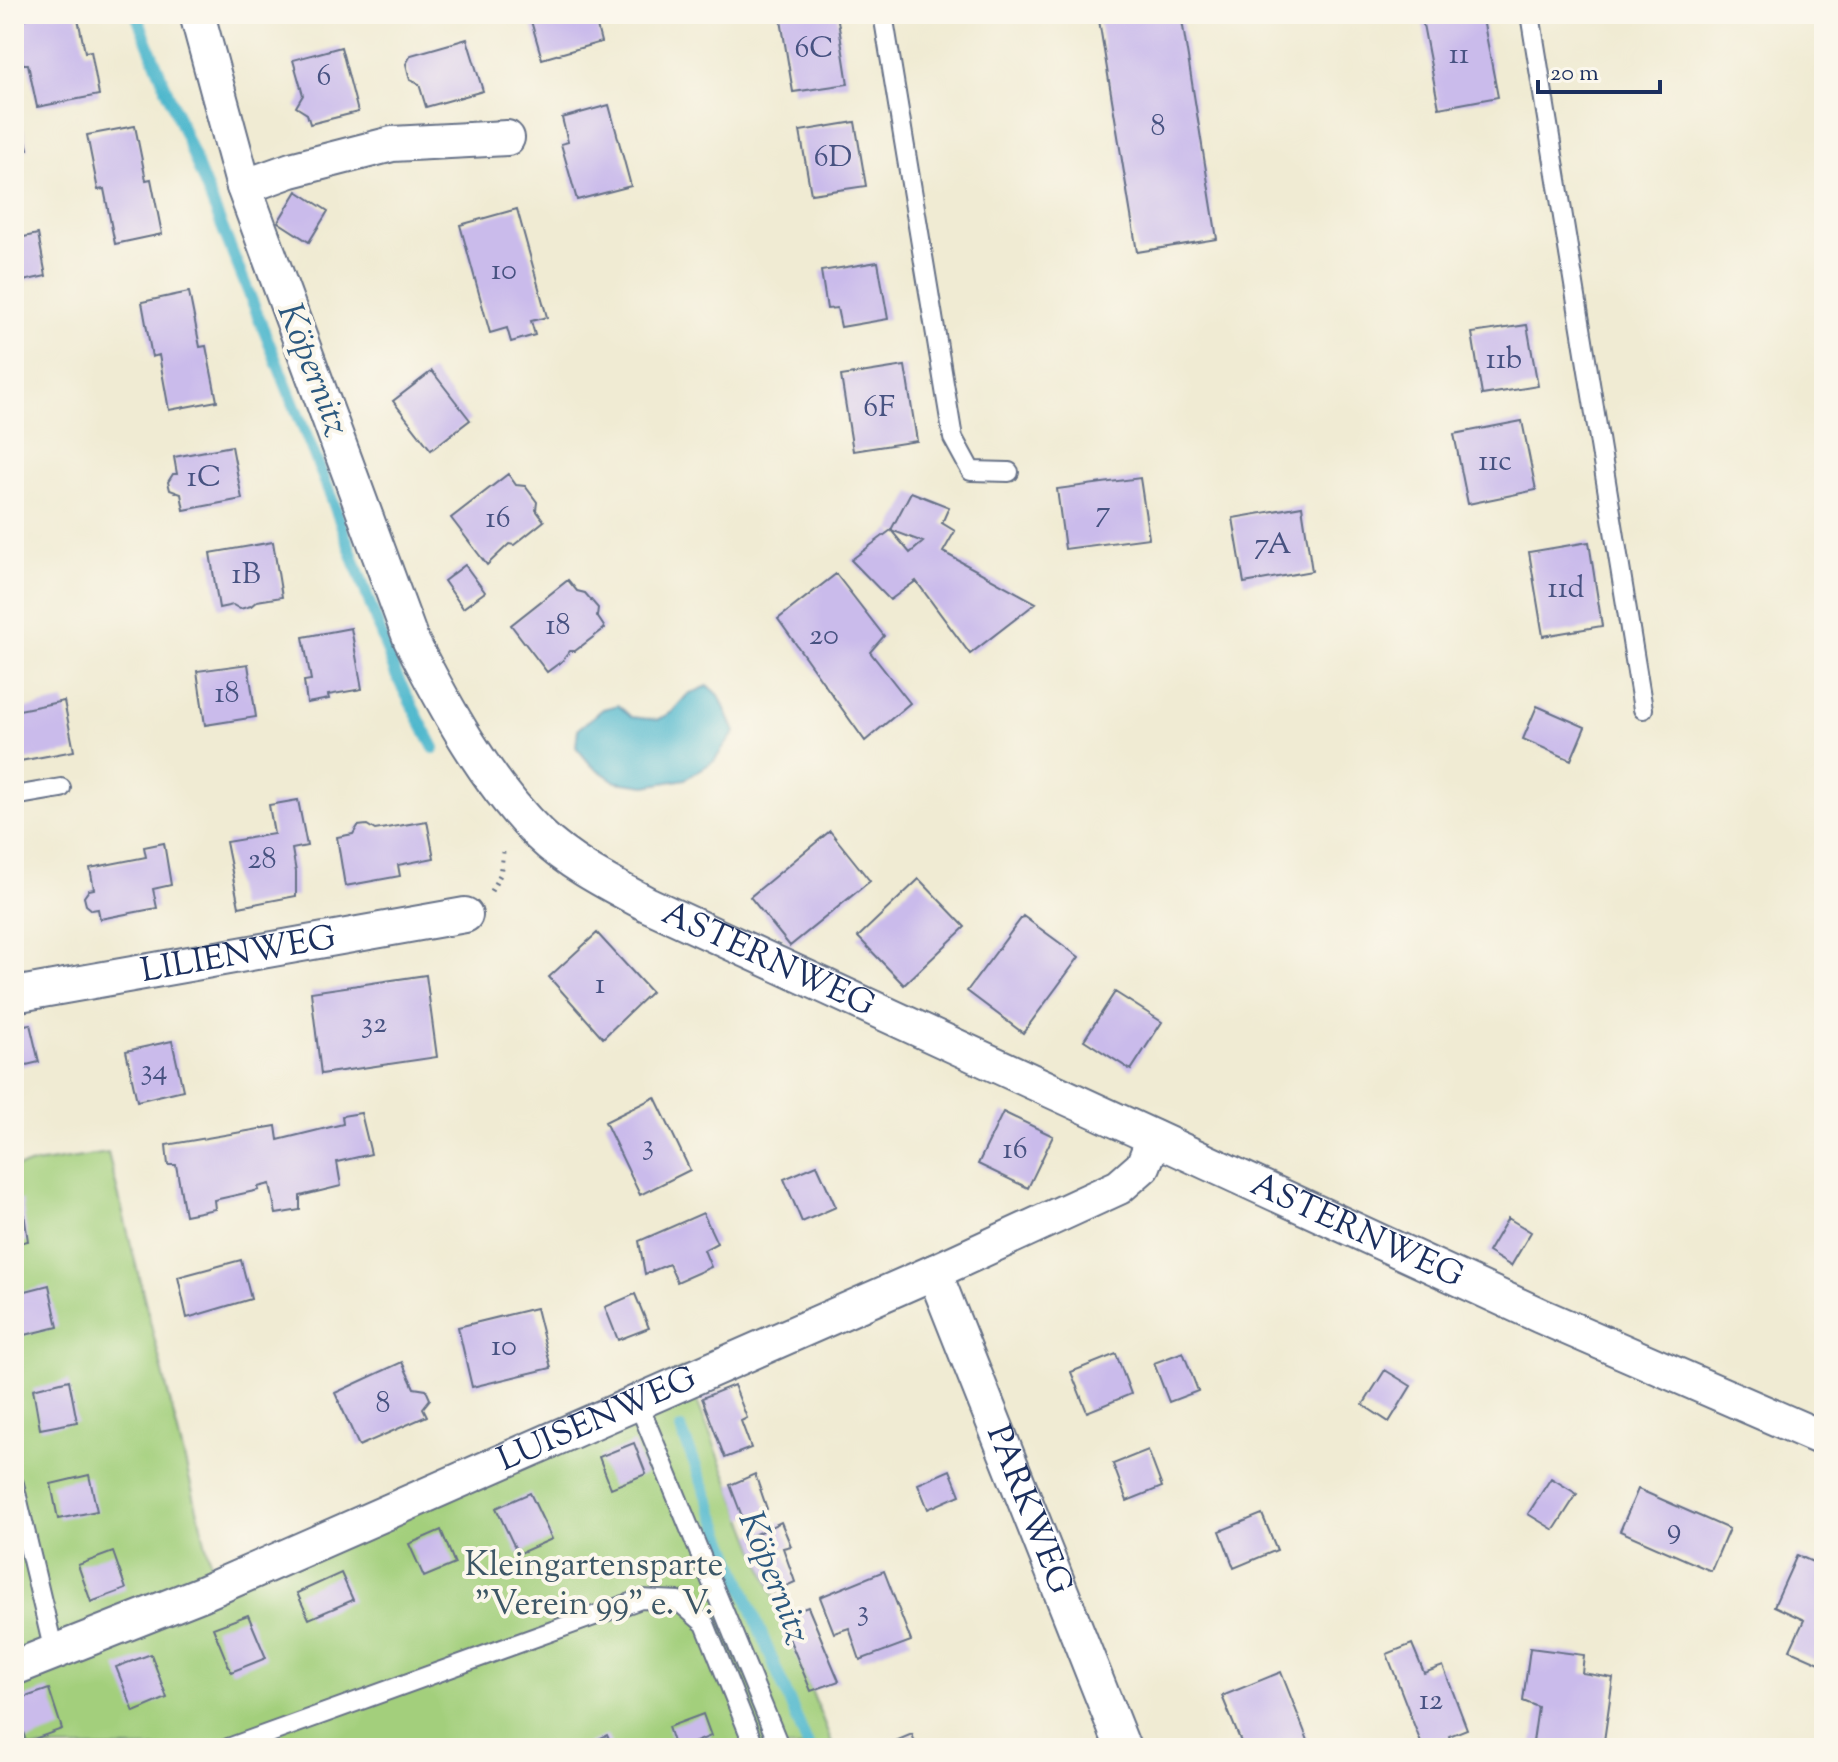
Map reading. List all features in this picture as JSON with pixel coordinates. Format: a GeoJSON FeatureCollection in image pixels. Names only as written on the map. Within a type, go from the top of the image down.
{"type":"FeatureCollection","features":[{"type":"Feature","properties":{"kind":"street","name":"ASTERNWEG"},"geometry":{"type":"LineString","coordinates":[[197,14],[244,187],[411,640],[442,700],[509,800],[541,836],[582,868],[649,905],[1527,1309],[1824,1439]]}},
{"type":"Feature","properties":{"kind":"street"},"geometry":{"type":"LineString","coordinates":[[244,187],[291,170],[392,144],[507,138]]}},
{"type":"Feature","properties":{"kind":"street","name":"LILIENWEG"},"geometry":{"type":"LineString","coordinates":[[14,995],[465,915]]}},
{"type":"Feature","properties":{"kind":"street","name":"LUISENWEG"},"geometry":{"type":"LineString","coordinates":[[14,1668],[201,1594],[934,1272],[1119,1187],[1143,1166],[1154,1138]]}},
{"type":"Feature","properties":{"kind":"street","name":"PARKWEG"},"geometry":{"type":"LineString","coordinates":[[934,1272],[1123,1748]]}},
{"type":"Feature","properties":{"kind":"lane"},"geometry":{"type":"LineString","coordinates":[[883,14],[953,438],[971,471],[1009,472]]}},
{"type":"Feature","properties":{"kind":"lane"},"geometry":{"type":"LineString","coordinates":[[1530,14],[1643,709]]}},
{"type":"Feature","properties":{"kind":"lane"},"geometry":{"type":"LineString","coordinates":[[14,796],[61,788]]}},
{"type":"Feature","properties":{"kind":"lane"},"geometry":{"type":"LineString","coordinates":[[638,1403],[780,1748]]}},
{"type":"Feature","properties":{"kind":"lane"},"geometry":{"type":"LineString","coordinates":[[14,1484],[54,1652]]}},
{"type":"Feature","properties":{"kind":"lane"},"geometry":{"type":"LineString","coordinates":[[228,1748],[641,1599],[678,1601],[705,1624],[755,1748]]}},
{"type":"Feature","properties":{"kind":"path"},"geometry":{"type":"LineString","coordinates":[[465,915],[486,902],[500,875],[509,800]]}},
{"type":"Feature","properties":{"kind":"green space","name":"Kleingartensparte \"Verein 99\" e. V."},"geometry":{"type":"Polygon","coordinates":[[[108,1153],[214,1577],[684,1368],[834,1748],[14,1748],[14,1167],[108,1153]]]}},
{"type":"Feature","properties":{"kind":"water"},"geometry":{"type":"Polygon","coordinates":[[[708,686],[719,695],[735,732],[714,761],[685,779],[646,786],[616,782],[591,765],[576,747],[578,729],[603,709],[618,705],[631,717],[658,720],[672,712],[687,695],[708,686]]]}},
{"type":"Feature","properties":{"kind":"building"},"geometry":{"type":"Polygon","coordinates":[[[48,14],[77,14],[85,52],[91,51],[99,95],[37,107],[28,64],[23,64],[14,21],[48,14]]]}},
{"type":"Feature","properties":{"kind":"building"},"geometry":{"type":"Polygon","coordinates":[[[529,14],[596,14],[601,42],[542,59],[529,14]]]}},
{"type":"Feature","properties":{"kind":"building"},"geometry":{"type":"Polygon","coordinates":[[[780,14],[837,14],[848,84],[793,92],[780,14]]]}},
{"type":"Feature","properties":{"kind":"building"},"geometry":{"type":"Polygon","coordinates":[[[1098,14],[1181,14],[1217,239],[1137,252],[1098,14]]]}},
{"type":"Feature","properties":{"kind":"building"},"geometry":{"type":"Polygon","coordinates":[[[1421,14],[1482,14],[1498,97],[1439,108],[1421,14]]]}},
{"type":"Feature","properties":{"kind":"building"},"geometry":{"type":"Polygon","coordinates":[[[467,39],[483,91],[426,107],[419,84],[410,80],[406,64],[411,55],[467,39]]]}},
{"type":"Feature","properties":{"kind":"building"},"geometry":{"type":"Polygon","coordinates":[[[341,47],[358,112],[310,124],[307,114],[296,107],[303,95],[293,60],[341,47]]]}},
{"type":"Feature","properties":{"kind":"building"},"geometry":{"type":"Polygon","coordinates":[[[609,105],[631,186],[577,200],[561,144],[568,142],[562,118],[609,105]]]}},
{"type":"Feature","properties":{"kind":"building"},"geometry":{"type":"Polygon","coordinates":[[[855,122],[866,186],[811,194],[800,131],[855,122]]]}},
{"type":"Feature","properties":{"kind":"building"},"geometry":{"type":"Polygon","coordinates":[[[135,126],[146,180],[151,179],[162,234],[115,244],[104,189],[98,190],[87,135],[135,126]]]}},
{"type":"Feature","properties":{"kind":"building"},"geometry":{"type":"Polygon","coordinates":[[[23,128],[28,149],[14,152],[14,130],[23,128]]]}},
{"type":"Feature","properties":{"kind":"building"},"geometry":{"type":"Polygon","coordinates":[[[297,191],[328,211],[309,242],[278,222],[297,191]]]}},
{"type":"Feature","properties":{"kind":"building"},"geometry":{"type":"Polygon","coordinates":[[[517,209],[547,317],[531,321],[535,335],[511,342],[507,328],[490,333],[460,225],[517,209]]]}},
{"type":"Feature","properties":{"kind":"building"},"geometry":{"type":"Polygon","coordinates":[[[38,234],[46,276],[14,283],[14,239],[38,234]]]}},
{"type":"Feature","properties":{"kind":"building"},"geometry":{"type":"Polygon","coordinates":[[[878,262],[888,319],[841,327],[837,308],[827,309],[821,271],[878,262]]]}},
{"type":"Feature","properties":{"kind":"building"},"geometry":{"type":"Polygon","coordinates":[[[189,292],[200,347],[206,346],[217,401],[169,410],[159,355],[152,357],[142,302],[189,292]]]}},
{"type":"Feature","properties":{"kind":"building"},"geometry":{"type":"Polygon","coordinates":[[[1527,325],[1538,386],[1482,395],[1472,333],[1527,325]]]}},
{"type":"Feature","properties":{"kind":"building"},"geometry":{"type":"Polygon","coordinates":[[[905,366],[917,441],[853,451],[841,376],[905,366]]]}},
{"type":"Feature","properties":{"kind":"building"},"geometry":{"type":"Polygon","coordinates":[[[432,371],[470,420],[431,450],[393,401],[432,371]]]}},
{"type":"Feature","properties":{"kind":"building"},"geometry":{"type":"Polygon","coordinates":[[[1522,421],[1536,490],[1468,504],[1454,434],[1522,421]]]}},
{"type":"Feature","properties":{"kind":"building"},"geometry":{"type":"Polygon","coordinates":[[[232,446],[242,499],[184,510],[181,494],[170,490],[168,482],[173,474],[177,474],[174,457],[232,446]]]}},
{"type":"Feature","properties":{"kind":"building"},"geometry":{"type":"Polygon","coordinates":[[[508,474],[516,485],[525,486],[537,502],[536,510],[544,521],[514,545],[509,544],[487,565],[451,518],[508,474]]]}},
{"type":"Feature","properties":{"kind":"building"},"geometry":{"type":"Polygon","coordinates":[[[1140,478],[1149,538],[1065,549],[1057,489],[1140,478]]]}},
{"type":"Feature","properties":{"kind":"building"},"geometry":{"type":"Polygon","coordinates":[[[911,492],[949,507],[942,523],[955,531],[943,552],[1036,603],[970,654],[916,581],[890,600],[851,560],[891,530],[911,492]],[[891,530],[910,553],[923,542],[891,530]]]}},
{"type":"Feature","properties":{"kind":"building"},"geometry":{"type":"Polygon","coordinates":[[[1302,506],[1312,571],[1244,583],[1233,518],[1302,506]]]}},
{"type":"Feature","properties":{"kind":"building"},"geometry":{"type":"Polygon","coordinates":[[[273,542],[282,597],[257,601],[240,609],[233,605],[219,608],[210,553],[273,542]]]}},
{"type":"Feature","properties":{"kind":"building"},"geometry":{"type":"Polygon","coordinates":[[[1589,542],[1602,626],[1543,636],[1529,552],[1589,542]]]}},
{"type":"Feature","properties":{"kind":"building"},"geometry":{"type":"Polygon","coordinates":[[[465,565],[485,592],[463,608],[444,581],[465,565]]]}},
{"type":"Feature","properties":{"kind":"building"},"geometry":{"type":"Polygon","coordinates":[[[836,574],[884,636],[870,652],[910,703],[865,741],[778,619],[836,574]]]}},
{"type":"Feature","properties":{"kind":"building"},"geometry":{"type":"Polygon","coordinates":[[[568,580],[598,608],[597,616],[605,628],[575,651],[570,651],[547,672],[511,625],[568,580]]]}},
{"type":"Feature","properties":{"kind":"building"},"geometry":{"type":"Polygon","coordinates":[[[351,628],[362,689],[328,695],[329,699],[307,703],[304,681],[311,680],[303,637],[351,628]]]}},
{"type":"Feature","properties":{"kind":"building"},"geometry":{"type":"Polygon","coordinates":[[[248,664],[256,717],[205,725],[197,671],[248,664]]]}},
{"type":"Feature","properties":{"kind":"building"},"geometry":{"type":"Polygon","coordinates":[[[64,701],[74,751],[20,761],[14,711],[64,701]]]}},
{"type":"Feature","properties":{"kind":"building"},"geometry":{"type":"Polygon","coordinates":[[[1537,706],[1585,727],[1571,760],[1523,739],[1537,706]]]}},
{"type":"Feature","properties":{"kind":"building"},"geometry":{"type":"Polygon","coordinates":[[[298,800],[307,846],[292,849],[296,896],[239,907],[226,842],[274,834],[269,805],[298,800]]]}},
{"type":"Feature","properties":{"kind":"building"},"geometry":{"type":"Polygon","coordinates":[[[427,821],[434,858],[398,865],[400,876],[345,886],[337,837],[353,834],[358,826],[367,825],[375,830],[427,821]]]}},
{"type":"Feature","properties":{"kind":"building"},"geometry":{"type":"Polygon","coordinates":[[[830,831],[870,881],[790,946],[750,897],[830,831]]]}},
{"type":"Feature","properties":{"kind":"building"},"geometry":{"type":"Polygon","coordinates":[[[164,843],[171,885],[153,889],[157,908],[100,919],[98,909],[92,910],[86,905],[84,897],[94,889],[90,868],[146,857],[144,847],[164,843]]]}},
{"type":"Feature","properties":{"kind":"building"},"geometry":{"type":"Polygon","coordinates":[[[919,879],[965,927],[904,985],[858,937],[919,879]]]}},
{"type":"Feature","properties":{"kind":"building"},"geometry":{"type":"Polygon","coordinates":[[[1023,916],[1079,957],[1023,1033],[967,991],[1023,916]]]}},
{"type":"Feature","properties":{"kind":"building"},"geometry":{"type":"Polygon","coordinates":[[[597,933],[651,992],[603,1038],[549,977],[597,933]]]}},
{"type":"Feature","properties":{"kind":"building"},"geometry":{"type":"Polygon","coordinates":[[[426,975],[437,1057],[321,1074],[311,992],[426,975]]]}},
{"type":"Feature","properties":{"kind":"building"},"geometry":{"type":"Polygon","coordinates":[[[1115,992],[1162,1022],[1131,1070],[1084,1040],[1115,992]]]}},
{"type":"Feature","properties":{"kind":"building"},"geometry":{"type":"Polygon","coordinates":[[[30,1024],[39,1062],[14,1068],[14,1027],[30,1024]]]}},
{"type":"Feature","properties":{"kind":"building"},"geometry":{"type":"Polygon","coordinates":[[[172,1041],[183,1090],[137,1101],[126,1051],[172,1041]]]}},
{"type":"Feature","properties":{"kind":"building"},"geometry":{"type":"Polygon","coordinates":[[[655,1097],[690,1170],[640,1195],[605,1122],[655,1097]]]}},
{"type":"Feature","properties":{"kind":"building"},"geometry":{"type":"Polygon","coordinates":[[[1003,1112],[1053,1136],[1028,1188],[978,1164],[1003,1112]]]}},
{"type":"Feature","properties":{"kind":"building"},"geometry":{"type":"Polygon","coordinates":[[[361,1113],[371,1154],[337,1162],[341,1186],[300,1196],[300,1210],[276,1214],[270,1184],[258,1187],[259,1190],[214,1200],[215,1209],[185,1215],[176,1165],[168,1165],[166,1145],[276,1126],[278,1140],[343,1124],[342,1116],[361,1113]]]}},
{"type":"Feature","properties":{"kind":"building"},"geometry":{"type":"Polygon","coordinates":[[[817,1165],[836,1207],[802,1222],[784,1179],[817,1165]]]}},
{"type":"Feature","properties":{"kind":"building"},"geometry":{"type":"Polygon","coordinates":[[[22,1200],[28,1241],[14,1244],[14,1201],[22,1200]]]}},
{"type":"Feature","properties":{"kind":"building"},"geometry":{"type":"Polygon","coordinates":[[[703,1213],[717,1243],[704,1250],[711,1267],[677,1282],[669,1264],[645,1274],[639,1241],[703,1213]]]}},
{"type":"Feature","properties":{"kind":"building"},"geometry":{"type":"Polygon","coordinates":[[[1508,1218],[1531,1232],[1511,1266],[1488,1252],[1508,1218]]]}},
{"type":"Feature","properties":{"kind":"building"},"geometry":{"type":"Polygon","coordinates":[[[241,1260],[251,1299],[187,1318],[178,1277],[241,1260]]]}},
{"type":"Feature","properties":{"kind":"building"},"geometry":{"type":"Polygon","coordinates":[[[49,1285],[58,1327],[21,1336],[14,1294],[49,1285]]]}},
{"type":"Feature","properties":{"kind":"building"},"geometry":{"type":"Polygon","coordinates":[[[635,1294],[649,1328],[618,1340],[605,1307],[635,1294]]]}},
{"type":"Feature","properties":{"kind":"building"},"geometry":{"type":"Polygon","coordinates":[[[536,1308],[551,1368],[472,1387],[458,1327],[536,1308]]]}},
{"type":"Feature","properties":{"kind":"building"},"geometry":{"type":"Polygon","coordinates":[[[1183,1352],[1198,1391],[1169,1402],[1154,1363],[1183,1352]]]}},
{"type":"Feature","properties":{"kind":"building"},"geometry":{"type":"Polygon","coordinates":[[[1116,1354],[1131,1394],[1087,1412],[1071,1372],[1116,1354]]]}},
{"type":"Feature","properties":{"kind":"building"},"geometry":{"type":"Polygon","coordinates":[[[402,1362],[414,1388],[426,1390],[430,1399],[423,1408],[427,1416],[359,1446],[335,1393],[402,1362]]]}},
{"type":"Feature","properties":{"kind":"building"},"geometry":{"type":"Polygon","coordinates":[[[1385,1370],[1411,1386],[1389,1422],[1363,1405],[1385,1370]]]}},
{"type":"Feature","properties":{"kind":"building"},"geometry":{"type":"Polygon","coordinates":[[[69,1380],[77,1422],[40,1429],[33,1389],[69,1380]]]}},
{"type":"Feature","properties":{"kind":"building"},"geometry":{"type":"Polygon","coordinates":[[[734,1385],[747,1418],[741,1421],[751,1448],[725,1458],[702,1398],[734,1385]]]}},
{"type":"Feature","properties":{"kind":"building"},"geometry":{"type":"Polygon","coordinates":[[[634,1443],[646,1474],[611,1488],[599,1457],[634,1443]]]}},
{"type":"Feature","properties":{"kind":"building"},"geometry":{"type":"Polygon","coordinates":[[[1148,1450],[1162,1487],[1127,1501],[1113,1464],[1148,1450]]]}},
{"type":"Feature","properties":{"kind":"building"},"geometry":{"type":"Polygon","coordinates":[[[950,1470],[960,1495],[928,1509],[918,1484],[950,1470]]]}},
{"type":"Feature","properties":{"kind":"building"},"geometry":{"type":"Polygon","coordinates":[[[755,1474],[767,1509],[743,1519],[730,1485],[755,1474]]]}},
{"type":"Feature","properties":{"kind":"building"},"geometry":{"type":"Polygon","coordinates":[[[89,1475],[97,1511],[58,1519],[51,1484],[89,1475]]]}},
{"type":"Feature","properties":{"kind":"building"},"geometry":{"type":"Polygon","coordinates":[[[1551,1478],[1577,1494],[1554,1530],[1528,1514],[1551,1478]]]}},
{"type":"Feature","properties":{"kind":"building"},"geometry":{"type":"Polygon","coordinates":[[[1638,1489],[1729,1529],[1711,1571],[1620,1531],[1638,1489]]]}},
{"type":"Feature","properties":{"kind":"building"},"geometry":{"type":"Polygon","coordinates":[[[530,1493],[552,1539],[518,1554],[496,1508],[530,1493]]]}},
{"type":"Feature","properties":{"kind":"building"},"geometry":{"type":"Polygon","coordinates":[[[1262,1514],[1277,1550],[1234,1568],[1220,1531],[1262,1514]]]}},
{"type":"Feature","properties":{"kind":"building"},"geometry":{"type":"Polygon","coordinates":[[[781,1522],[791,1546],[783,1548],[795,1582],[773,1592],[751,1536],[781,1522]]]}},
{"type":"Feature","properties":{"kind":"building"},"geometry":{"type":"Polygon","coordinates":[[[441,1530],[455,1564],[424,1577],[409,1544],[441,1530]]]}},
{"type":"Feature","properties":{"kind":"building"},"geometry":{"type":"Polygon","coordinates":[[[113,1552],[126,1589],[91,1602],[78,1565],[113,1552]]]}},
{"type":"Feature","properties":{"kind":"building"},"geometry":{"type":"Polygon","coordinates":[[[1797,1555],[1824,1567],[1824,1665],[1790,1650],[1804,1620],[1774,1606],[1797,1555]]]}},
{"type":"Feature","properties":{"kind":"building"},"geometry":{"type":"Polygon","coordinates":[[[884,1571],[911,1641],[860,1660],[849,1628],[834,1633],[820,1597],[884,1571]]]}},
{"type":"Feature","properties":{"kind":"building"},"geometry":{"type":"Polygon","coordinates":[[[341,1573],[353,1600],[309,1619],[297,1593],[341,1573]]]}},
{"type":"Feature","properties":{"kind":"building"},"geometry":{"type":"Polygon","coordinates":[[[808,1607],[839,1681],[811,1691],[780,1617],[808,1607]]]}},
{"type":"Feature","properties":{"kind":"building"},"geometry":{"type":"Polygon","coordinates":[[[248,1615],[266,1658],[231,1672],[213,1628],[248,1615]]]}},
{"type":"Feature","properties":{"kind":"building"},"geometry":{"type":"Polygon","coordinates":[[[1412,1644],[1424,1673],[1443,1666],[1467,1729],[1449,1736],[1453,1748],[1423,1748],[1387,1654],[1412,1644]]]}},
{"type":"Feature","properties":{"kind":"building"},"geometry":{"type":"Polygon","coordinates":[[[1530,1648],[1584,1655],[1582,1673],[1613,1678],[1603,1748],[1533,1742],[1538,1707],[1523,1701],[1530,1648]]]}},
{"type":"Feature","properties":{"kind":"building"},"geometry":{"type":"Polygon","coordinates":[[[151,1654],[167,1698],[134,1712],[116,1667],[151,1654]]]}},
{"type":"Feature","properties":{"kind":"building"},"geometry":{"type":"Polygon","coordinates":[[[1281,1672],[1311,1748],[1227,1748],[1241,1742],[1222,1696],[1281,1672]]]}},
{"type":"Feature","properties":{"kind":"building"},"geometry":{"type":"Polygon","coordinates":[[[49,1689],[62,1729],[26,1742],[14,1701],[49,1689]]]}},
{"type":"Feature","properties":{"kind":"building"},"geometry":{"type":"Polygon","coordinates":[[[703,1714],[711,1736],[675,1748],[668,1727],[703,1714]]]}},
{"type":"Feature","properties":{"kind":"building"},"geometry":{"type":"Polygon","coordinates":[[[912,1734],[917,1748],[887,1748],[886,1745],[912,1734]]]}},
{"type":"Feature","properties":{"kind":"building"},"geometry":{"type":"Polygon","coordinates":[[[607,1735],[613,1748],[579,1748],[607,1735]]]}},
{"type":"Feature","properties":{"kind":"waterway","name":"Köpernitz"},"geometry":{"type":"LineString","coordinates":[[136,14],[330,494],[396,675],[434,748]]}},
{"type":"Feature","properties":{"kind":"waterway","name":"Köpernitz"},"geometry":{"type":"LineString","coordinates":[[681,1429],[809,1748]]}}]}
